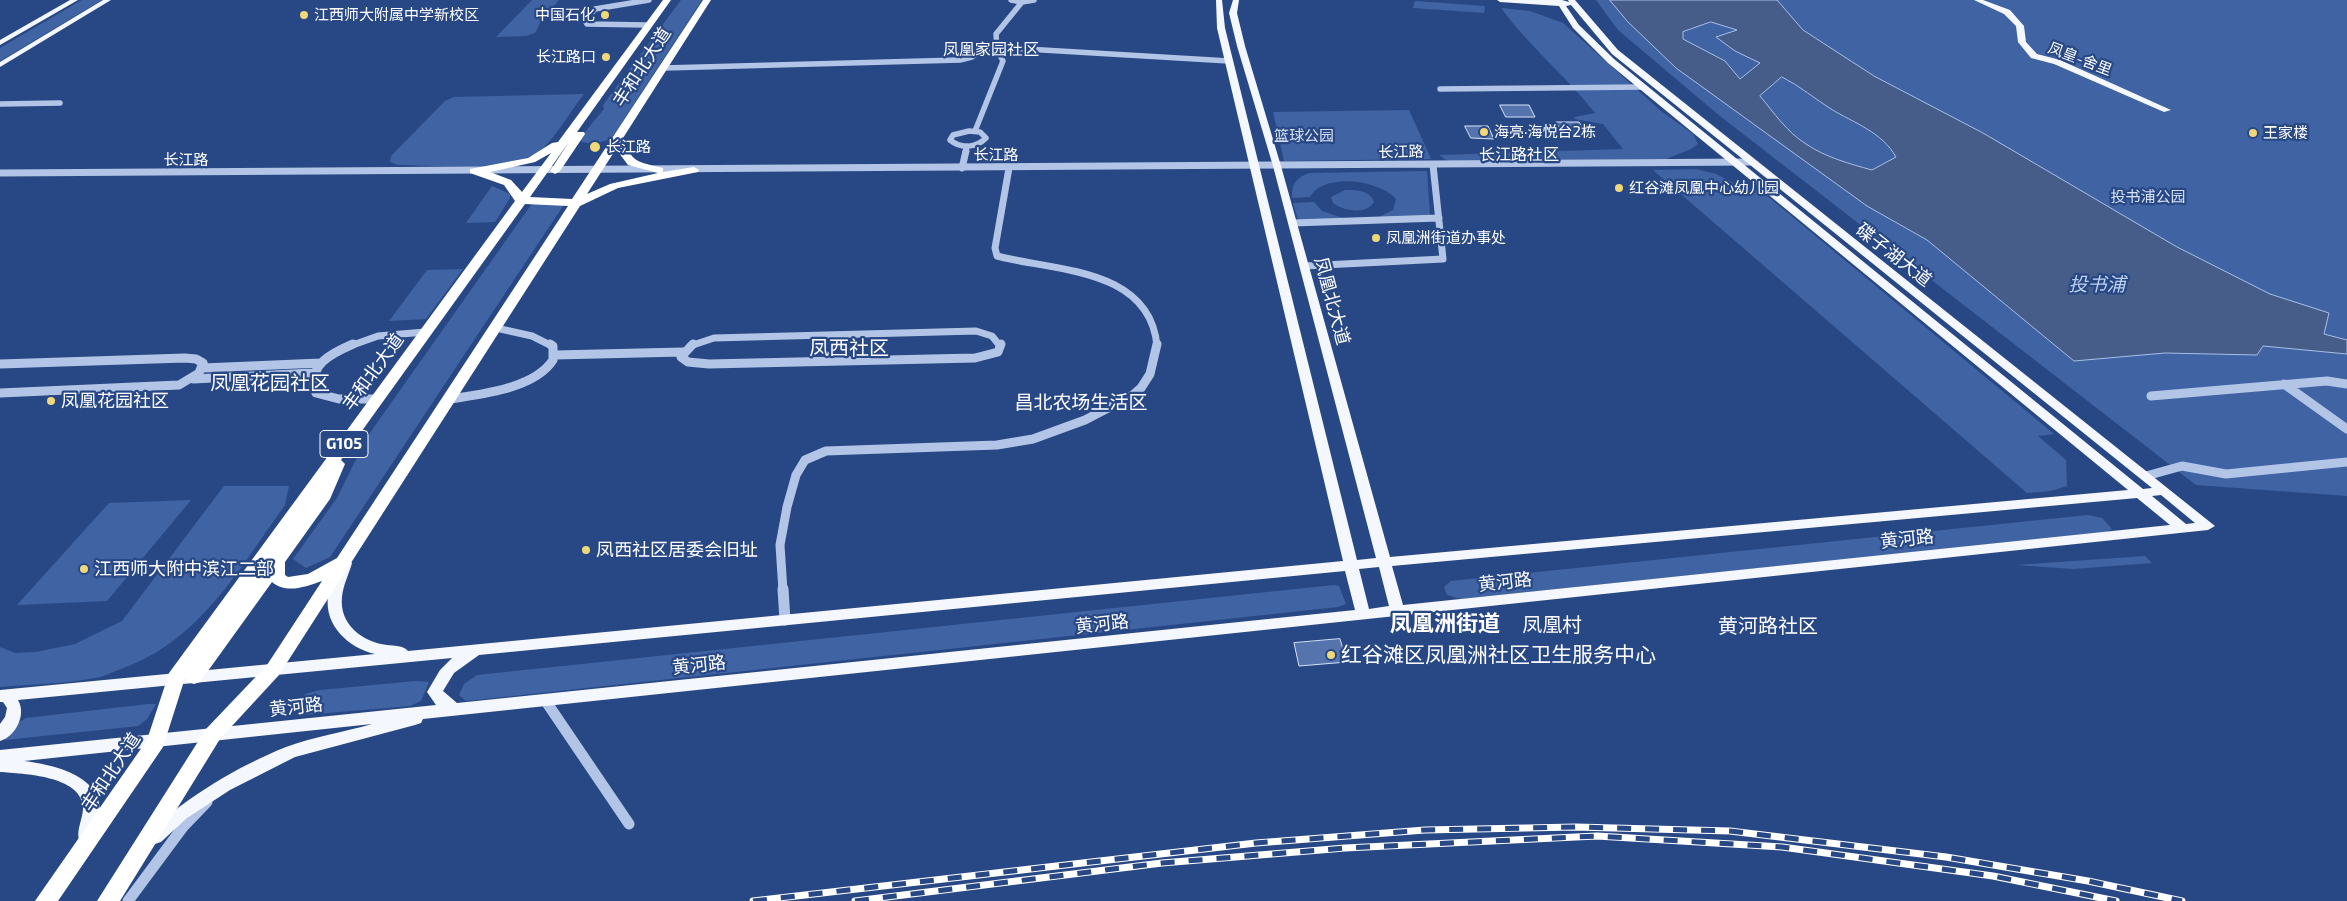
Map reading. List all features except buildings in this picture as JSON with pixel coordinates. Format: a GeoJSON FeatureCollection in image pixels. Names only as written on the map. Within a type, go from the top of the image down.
{"type":"FeatureCollection","features":[{"type":"Feature","properties":{"kind":"highway","name":"丰和北大道"},"geometry":{"type":"LineString","coordinates":[[46,901],[156,742],[175,678],[520,200],[548,171],[565,138],[667,0]]}},
{"type":"Feature","properties":{"kind":"highway","name":"丰和北大道"},"geometry":{"type":"LineString","coordinates":[[108,901],[213,734],[273,670],[708,0]]}},
{"type":"Feature","properties":{"kind":"highway"},"geometry":{"type":"LineString","coordinates":[[548,171],[596,112],[588,107]]}},
{"type":"Feature","properties":{"kind":"highway"},"geometry":{"type":"LineString","coordinates":[[475,172],[531,160],[548,151],[565,138]]}},
{"type":"Feature","properties":{"kind":"highway"},"geometry":{"type":"LineString","coordinates":[[618,139],[621,153],[630,162],[638,167],[659,170]]}},
{"type":"Feature","properties":{"kind":"highway"},"geometry":{"type":"LineString","coordinates":[[475,172],[506,182],[516,189],[520,200],[577,202],[614,186],[694,170]]}},
{"type":"Feature","properties":{"kind":"highway"},"geometry":{"type":"LineString","coordinates":[[194,677],[322,499],[349,437]]}},
{"type":"Feature","properties":{"kind":"highway"},"geometry":{"type":"LineString","coordinates":[[277,562],[277,577],[284,583],[299,583],[326,573],[346,558]]}},
{"type":"Feature","properties":{"kind":"main road"},"geometry":{"type":"LineString","coordinates":[[0,43],[75,0]]}},
{"type":"Feature","properties":{"kind":"main road"},"geometry":{"type":"LineString","coordinates":[[0,64],[108,0]]}},
{"type":"Feature","properties":{"kind":"main road"},"geometry":{"type":"LineString","coordinates":[[1219,0],[1220,28],[1363,616]]}},
{"type":"Feature","properties":{"kind":"main road","name":"凤凰北大道"},"geometry":{"type":"LineString","coordinates":[[1236,0],[1233,13],[1241,46],[1277,166],[1398,612]]}},
{"type":"Feature","properties":{"kind":"main road"},"geometry":{"type":"LineString","coordinates":[[1500,0],[1566,2]]}},
{"type":"Feature","properties":{"kind":"main road"},"geometry":{"type":"LineString","coordinates":[[1511,1],[1533,0]]}},
{"type":"Feature","properties":{"kind":"main road","name":"凤皇-舍里"},"geometry":{"type":"LineString","coordinates":[[1977,0],[2007,12],[2020,26],[2022,42],[2034,56],[2057,62],[2168,110]]}},
{"type":"Feature","properties":{"kind":"main road","name":"碟子湖大道"},"geometry":{"type":"LineString","coordinates":[[1566,2],[1576,26],[1611,61],[1737,162],[2182,528]]}},
{"type":"Feature","properties":{"kind":"main road","name":"碟子湖大道"},"geometry":{"type":"LineString","coordinates":[[1566,2],[1615,52],[2208,526]]}},
{"type":"Feature","properties":{"kind":"main road","name":"黄河路"},"geometry":{"type":"LineString","coordinates":[[4,696],[1350,565],[2164,491]]}},
{"type":"Feature","properties":{"kind":"main road","name":"黄河路"},"geometry":{"type":"LineString","coordinates":[[0,757],[1363,616],[2208,526]]}},
{"type":"Feature","properties":{"kind":"main road"},"geometry":{"type":"LineString","coordinates":[[346,558],[335,598],[337,612],[345,630],[356,642],[389,652],[486,650]]}},
{"type":"Feature","properties":{"kind":"main road"},"geometry":{"type":"LineString","coordinates":[[454,709],[442,701],[435,692],[442,678],[460,658],[486,650]]}},
{"type":"Feature","properties":{"kind":"main road"},"geometry":{"type":"LineString","coordinates":[[0,735],[13,719],[15,708],[4,696]]}},
{"type":"Feature","properties":{"kind":"main road"},"geometry":{"type":"LineString","coordinates":[[140,850],[181,813],[224,785],[291,752],[454,709]]}},
{"type":"Feature","properties":{"kind":"main road"},"geometry":{"type":"LineString","coordinates":[[0,765],[42,769],[79,784],[90,798],[92,816],[83,848]]}},
{"type":"Feature","properties":{"kind":"street"},"geometry":{"type":"LineString","coordinates":[[647,25],[587,24],[585,21],[595,9],[649,0]]}},
{"type":"Feature","properties":{"kind":"street"},"geometry":{"type":"LineString","coordinates":[[1011,0],[1022,2],[1034,0]]}},
{"type":"Feature","properties":{"kind":"street"},"geometry":{"type":"LineString","coordinates":[[975,131],[1003,61],[997,49],[996,34],[1022,2]]}},
{"type":"Feature","properties":{"kind":"street"},"geometry":{"type":"LineString","coordinates":[[664,68],[960,60],[972,57],[985,49],[1229,61]]}},
{"type":"Feature","properties":{"kind":"street"},"geometry":{"type":"LineString","coordinates":[[1440,89],[1643,88]]}},
{"type":"Feature","properties":{"kind":"street"},"geometry":{"type":"LineString","coordinates":[[0,104],[60,103]]}},
{"type":"Feature","properties":{"kind":"street"},"geometry":{"type":"LineString","coordinates":[[963,131],[975,131],[984,134],[986,138],[982,143],[967,146],[952,142],[951,137],[963,131]]}},
{"type":"Feature","properties":{"kind":"street"},"geometry":{"type":"LineString","coordinates":[[962,168],[967,146]]}},
{"type":"Feature","properties":{"kind":"street","name":"长江路"},"geometry":{"type":"LineString","coordinates":[[0,173],[475,172],[1752,162]]}},
{"type":"Feature","properties":{"kind":"street"},"geometry":{"type":"LineString","coordinates":[[1304,266],[1443,259],[1433,165]]}},
{"type":"Feature","properties":{"kind":"street"},"geometry":{"type":"LineString","coordinates":[[785,620],[780,545],[787,507],[796,475],[805,460],[826,451],[1022,442],[1083,420],[1124,401],[1141,389],[1152,372],[1157,339],[1150,322],[1139,305],[1120,286],[1096,275],[1048,265],[1017,262],[997,256],[995,248],[1009,168]]}},
{"type":"Feature","properties":{"kind":"street"},"geometry":{"type":"LineString","coordinates":[[1293,224],[1439,218]]}},
{"type":"Feature","properties":{"kind":"street"},"geometry":{"type":"LineString","coordinates":[[496,328],[543,340],[552,346],[554,358]]}},
{"type":"Feature","properties":{"kind":"street"},"geometry":{"type":"LineString","coordinates":[[376,399],[339,399],[316,394],[312,382],[314,373],[321,363],[335,353],[378,336],[425,332]]}},
{"type":"Feature","properties":{"kind":"street"},"geometry":{"type":"LineString","coordinates":[[450,399],[493,392],[518,385],[536,376],[554,358],[682,354],[691,345],[714,338],[987,332],[1001,344],[998,352],[975,358],[709,364],[688,362],[682,354]]}},
{"type":"Feature","properties":{"kind":"street"},"geometry":{"type":"LineString","coordinates":[[0,364],[185,358],[196,359],[203,363],[203,368]]}},
{"type":"Feature","properties":{"kind":"street"},"geometry":{"type":"LineString","coordinates":[[193,379],[203,368],[321,363]]}},
{"type":"Feature","properties":{"kind":"street"},"geometry":{"type":"LineString","coordinates":[[0,393],[166,387],[179,385],[193,379],[314,373]]}},
{"type":"Feature","properties":{"kind":"street"},"geometry":{"type":"LineString","coordinates":[[2151,396],[2327,381],[2347,384]]}},
{"type":"Feature","properties":{"kind":"street"},"geometry":{"type":"LineString","coordinates":[[2284,384],[2347,429]]}},
{"type":"Feature","properties":{"kind":"street"},"geometry":{"type":"LineString","coordinates":[[2146,476],[2182,466],[2226,474],[2347,462]]}},
{"type":"Feature","properties":{"kind":"street"},"geometry":{"type":"LineString","coordinates":[[545,700],[629,824]]}},
{"type":"Feature","properties":{"kind":"street"},"geometry":{"type":"LineString","coordinates":[[128,901],[183,827],[224,785]]}},
{"type":"Feature","properties":{"kind":"green space"},"geometry":{"type":"Polygon","coordinates":[[[82,0],[102,0],[0,61],[0,48],[82,0]]]}},
{"type":"Feature","properties":{"kind":"green space"},"geometry":{"type":"Polygon","coordinates":[[[532,0],[559,0],[553,7],[556,11],[541,21],[535,33],[526,36],[496,37],[532,0]]]}},
{"type":"Feature","properties":{"kind":"green space"},"geometry":{"type":"Polygon","coordinates":[[[681,0],[702,0],[611,139],[594,144],[582,142],[580,138],[604,109],[603,105],[681,0]]]}},
{"type":"Feature","properties":{"kind":"green space","name":"投书浦公园"},"geometry":{"type":"Polygon","coordinates":[[[1596,0],[2347,0],[2347,496],[2196,485],[1720,116],[1618,30],[1596,0]]]}},
{"type":"Feature","properties":{"kind":"green space"},"geometry":{"type":"Polygon","coordinates":[[[1415,1],[1485,6],[1484,13],[1413,8],[1415,1]]]}},
{"type":"Feature","properties":{"kind":"green space"},"geometry":{"type":"Polygon","coordinates":[[[1501,8],[1530,11],[1563,23],[1661,111],[1693,134],[1698,144],[1691,149],[1666,159],[1449,162],[1439,155],[1623,149],[1603,124],[1574,119],[1575,117],[1595,113],[1523,35],[1501,8]]]}},
{"type":"Feature","properties":{"kind":"green space"},"geometry":{"type":"Polygon","coordinates":[[[584,94],[547,144],[529,157],[493,165],[452,167],[398,165],[390,162],[391,156],[445,101],[454,97],[584,94]]]}},
{"type":"Feature","properties":{"kind":"green space","name":"篮球公园"},"geometry":{"type":"Polygon","coordinates":[[[1409,110],[1431,159],[1284,161],[1273,112],[1409,110]]]}},
{"type":"Feature","properties":{"kind":"green space"},"geometry":{"type":"Polygon","coordinates":[[[1696,169],[1716,174],[1747,190],[1759,189],[2054,434],[2038,436],[2066,460],[2067,486],[2050,491],[2027,493],[1653,170],[1696,169]]]}},
{"type":"Feature","properties":{"kind":"green space"},"geometry":{"type":"Polygon","coordinates":[[[1427,171],[1430,216],[1377,218],[1393,210],[1396,199],[1388,192],[1365,183],[1339,182],[1327,184],[1317,189],[1310,197],[1292,198],[1296,181],[1310,173],[1427,171]]]}},
{"type":"Feature","properties":{"kind":"green space"},"geometry":{"type":"Polygon","coordinates":[[[492,186],[510,194],[510,198],[495,222],[466,223],[492,186]]]}},
{"type":"Feature","properties":{"kind":"green space"},"geometry":{"type":"Polygon","coordinates":[[[1345,190],[1366,193],[1374,202],[1371,206],[1361,210],[1349,210],[1337,206],[1333,203],[1331,197],[1345,190]]]}},
{"type":"Feature","properties":{"kind":"green space"},"geometry":{"type":"Polygon","coordinates":[[[1314,202],[1322,211],[1343,218],[1298,220],[1293,203],[1314,202]]]}},
{"type":"Feature","properties":{"kind":"green space"},"geometry":{"type":"Polygon","coordinates":[[[537,203],[565,203],[330,557],[306,568],[293,559],[337,498],[367,437],[531,205],[537,203]]]}},
{"type":"Feature","properties":{"kind":"green space"},"geometry":{"type":"Polygon","coordinates":[[[463,269],[426,319],[389,321],[427,270],[463,269]]]}},
{"type":"Feature","properties":{"kind":"green space"},"geometry":{"type":"Polygon","coordinates":[[[224,486],[289,486],[285,505],[233,578],[195,622],[173,641],[149,657],[102,677],[71,682],[0,687],[0,647],[15,653],[36,652],[75,644],[122,621],[224,486]]]}},
{"type":"Feature","properties":{"kind":"green space"},"geometry":{"type":"Polygon","coordinates":[[[191,500],[107,601],[17,605],[109,503],[191,500]]]}},
{"type":"Feature","properties":{"kind":"green space"},"geometry":{"type":"Polygon","coordinates":[[[2088,515],[2102,518],[2112,529],[2107,532],[1461,599],[1447,595],[1444,587],[1451,581],[2088,515]]]}},
{"type":"Feature","properties":{"kind":"green space"},"geometry":{"type":"Polygon","coordinates":[[[2145,556],[2152,563],[2073,569],[2016,565],[2145,556]]]}},
{"type":"Feature","properties":{"kind":"green space"},"geometry":{"type":"Polygon","coordinates":[[[1334,585],[1339,586],[1346,604],[1338,607],[466,701],[459,695],[464,684],[477,675],[1334,585]]]}},
{"type":"Feature","properties":{"kind":"green space"},"geometry":{"type":"Polygon","coordinates":[[[416,681],[429,682],[421,701],[410,706],[304,715],[298,710],[305,694],[320,690],[416,681]]]}},
{"type":"Feature","properties":{"kind":"green space"},"geometry":{"type":"Polygon","coordinates":[[[156,704],[147,719],[138,726],[5,740],[7,733],[26,718],[156,704]]]}},
{"type":"Feature","properties":{"kind":"water","name":"投书浦"},"geometry":{"type":"Polygon","coordinates":[[[1610,0],[1777,0],[1803,30],[1874,76],[1983,133],[2177,247],[2270,294],[2329,313],[2324,334],[2347,340],[2347,354],[2263,346],[2257,355],[2165,353],[2074,361],[1927,240],[1867,206],[1676,68],[1628,22],[1610,0]],[[1711,22],[1683,32],[1683,39],[1725,61],[1740,79],[1760,63],[1735,51],[1716,37],[1737,30],[1711,22]],[[1782,77],[1760,96],[1793,134],[1813,149],[1846,163],[1872,170],[1896,157],[1890,148],[1875,135],[1782,77]]]}},
{"type":"Feature","properties":{"kind":"railway"},"geometry":{"type":"LineString","coordinates":[[753,901],[1256,843],[1425,830],[1576,827],[1730,831],[1946,857],[2088,881],[2182,901]]}},
{"type":"Feature","properties":{"kind":"railway"},"geometry":{"type":"LineString","coordinates":[[855,901],[1162,863],[1345,848],[1597,836],[1782,847],[1993,876],[2116,901]]}},
{"type":"Feature","properties":{"kind":"place","name":"江西师大附属中学新校区"},"geometry":{"type":"Point","coordinates":[304,15]}},
{"type":"Feature","properties":{"kind":"place","name":"中国石化"},"geometry":{"type":"Point","coordinates":[605,15]}},
{"type":"Feature","properties":{"kind":"place","name":"长江路口"},"geometry":{"type":"Point","coordinates":[606,57]}},
{"type":"Feature","properties":{"kind":"place","name":"海亮·海悦台2栋"},"geometry":{"type":"Point","coordinates":[1484,132]}},
{"type":"Feature","properties":{"kind":"place","name":"王家楼"},"geometry":{"type":"Point","coordinates":[2253,133]}},
{"type":"Feature","properties":{"kind":"place","name":"长江路"},"geometry":{"type":"Point","coordinates":[595,147]}},
{"type":"Feature","properties":{"kind":"place","name":"红谷滩凤凰中心幼儿园"},"geometry":{"type":"Point","coordinates":[1619,188]}},
{"type":"Feature","properties":{"kind":"place","name":"凤凰洲街道办事处"},"geometry":{"type":"Point","coordinates":[1376,238]}},
{"type":"Feature","properties":{"kind":"place","name":"凤凰花园社区"},"geometry":{"type":"Point","coordinates":[51,401]}},
{"type":"Feature","properties":{"kind":"place","name":"凤西社区居委会旧址"},"geometry":{"type":"Point","coordinates":[586,550]}},
{"type":"Feature","properties":{"kind":"place","name":"江西师大附中滨江二部"},"geometry":{"type":"Point","coordinates":[84,569]}},
{"type":"Feature","properties":{"kind":"place","name":"红谷滩区凤凰洲社区卫生服务中心"},"geometry":{"type":"Point","coordinates":[1331,655]}},
{"type":"Feature","properties":{"kind":"district","name":"凤凰家园社区"},"geometry":{"type":"Point","coordinates":[991,50]}},
{"type":"Feature","properties":{"kind":"district","name":"长江路社区"},"geometry":{"type":"Point","coordinates":[1519,155]}},
{"type":"Feature","properties":{"kind":"district","name":"凤西社区"},"geometry":{"type":"Point","coordinates":[849,348]}},
{"type":"Feature","properties":{"kind":"district","name":"凤凰花园社区"},"geometry":{"type":"Point","coordinates":[270,383]}},
{"type":"Feature","properties":{"kind":"district","name":"昌北农场生活区"},"geometry":{"type":"Point","coordinates":[1081,403]}},
{"type":"Feature","properties":{"kind":"district","name":"凤凰洲街道"},"geometry":{"type":"Point","coordinates":[1445,624]}},
{"type":"Feature","properties":{"kind":"district","name":"凤凰村"},"geometry":{"type":"Point","coordinates":[1552,625]}},
{"type":"Feature","properties":{"kind":"district","name":"黄河路社区"},"geometry":{"type":"Point","coordinates":[1768,626]}}]}
